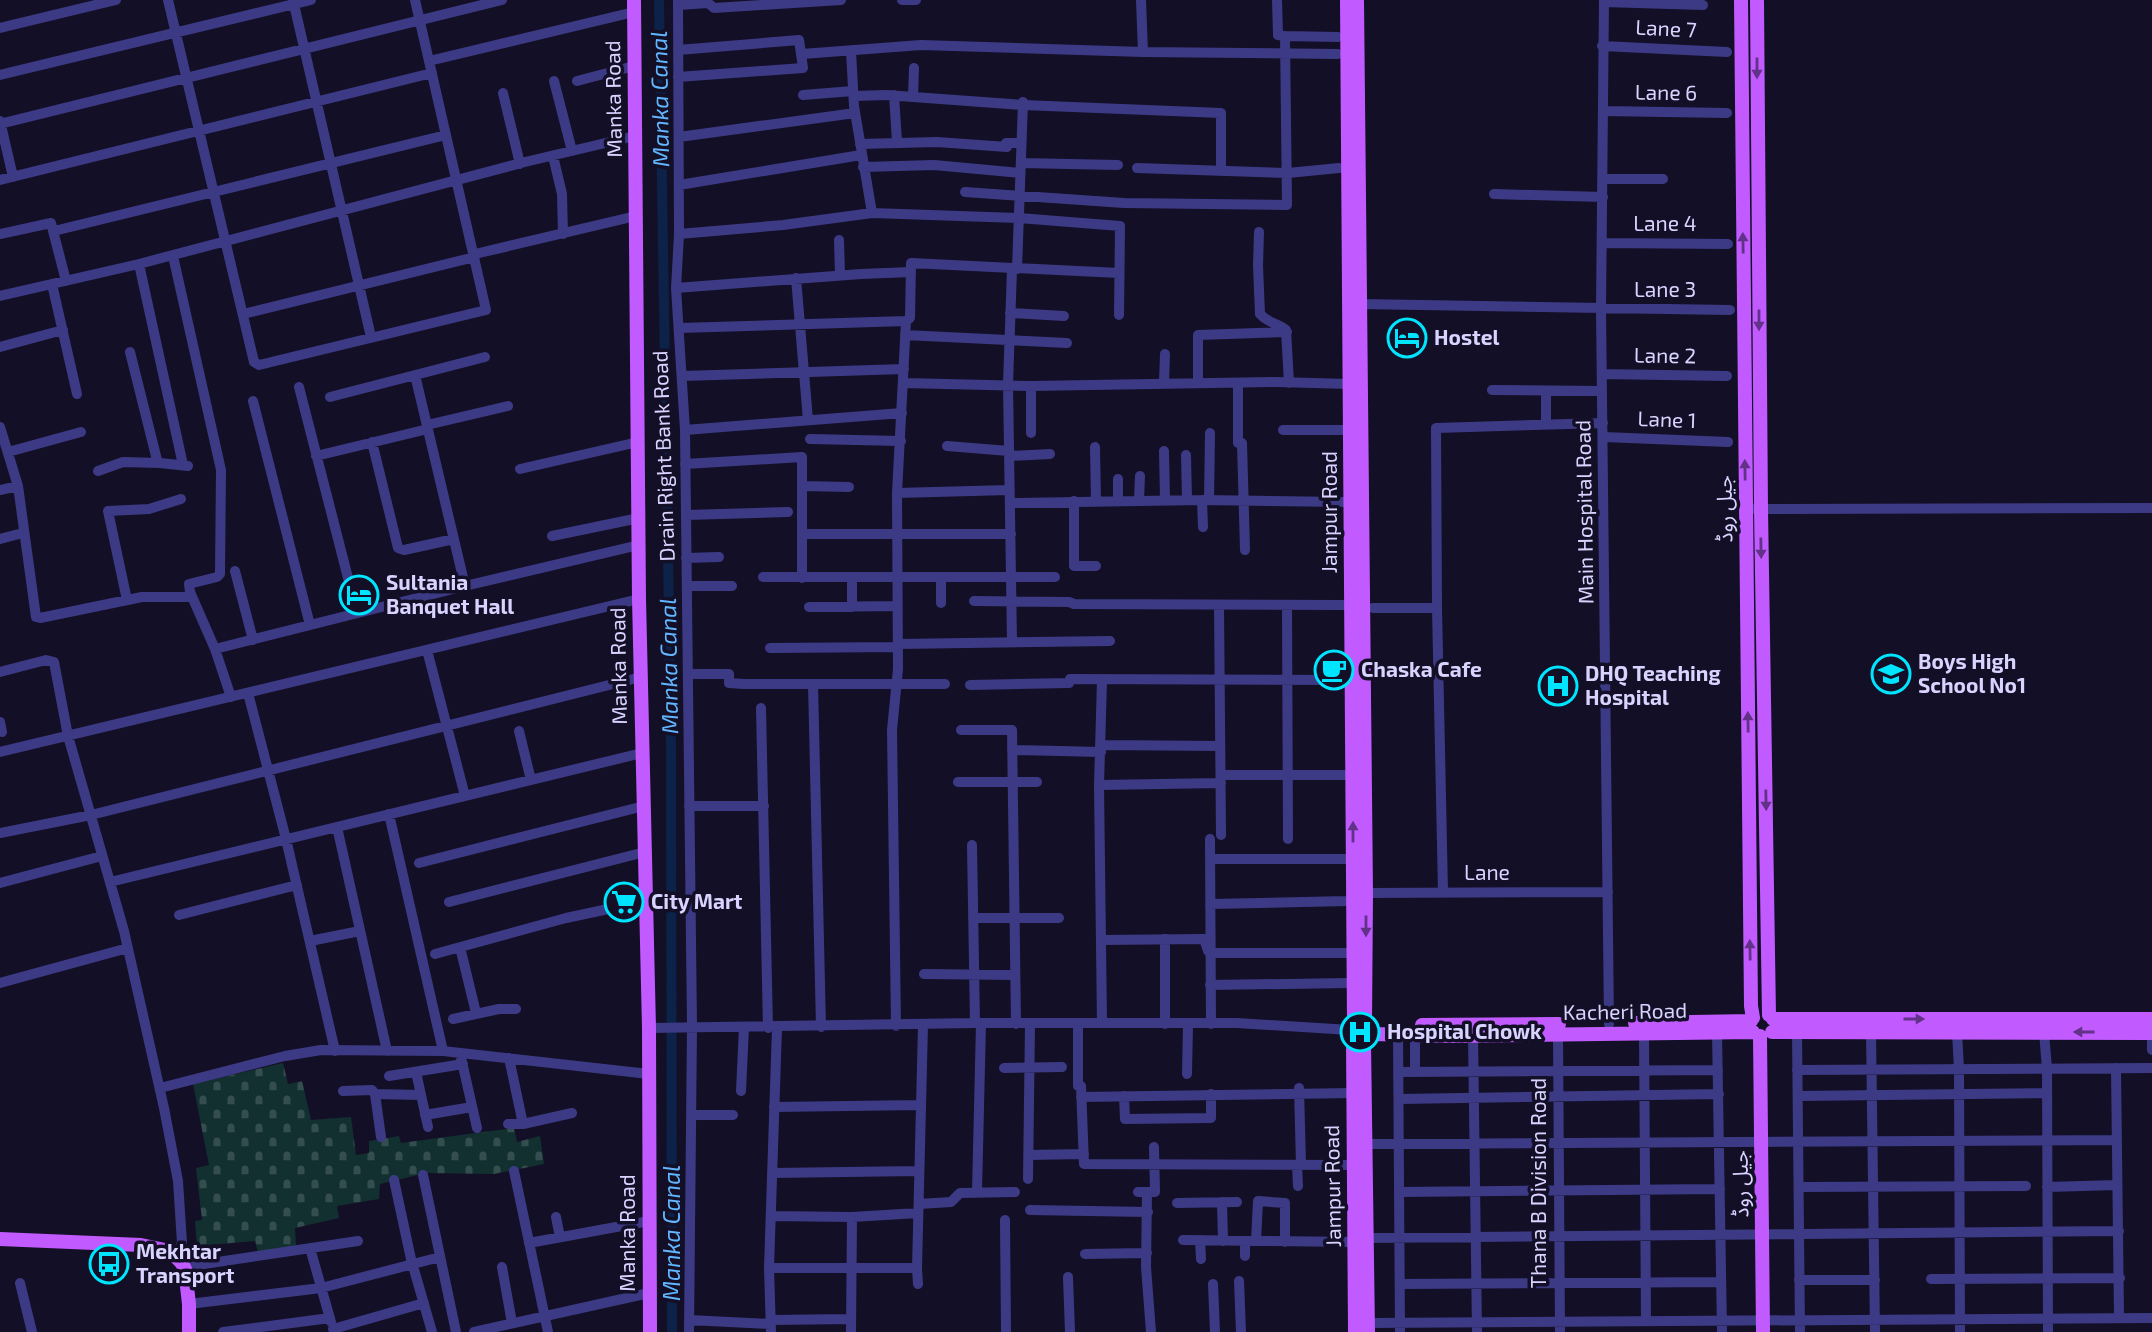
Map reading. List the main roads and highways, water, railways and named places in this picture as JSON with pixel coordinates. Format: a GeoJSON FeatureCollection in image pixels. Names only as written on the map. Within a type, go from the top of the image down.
{"type":"FeatureCollection","features":[{"type":"Feature","properties":{"kind":"main road","name":"Jampur Road"},"geometry":{"type":"LineString","coordinates":[[1347,0],[1353,859],[1360,896],[1353,953],[1361,1031],[1353,1093],[1354,1165],[1368,1327]]}},
{"type":"Feature","properties":{"kind":"main road","name":"Jampur Road"},"geometry":{"type":"LineString","coordinates":[[1355,1332],[1365,1144],[1360,896],[1357,0]]}},
{"type":"Feature","properties":{"kind":"main road","name":"جیل روڈ"},"geometry":{"type":"LineString","coordinates":[[1741,0],[1753,510]]}},
{"type":"Feature","properties":{"kind":"main road","name":"جیل روڈ"},"geometry":{"type":"LineString","coordinates":[[1757,0],[1751,1006],[1762,1025],[1763,1326]]}},
{"type":"Feature","properties":{"kind":"main road","name":"Manka Road"},"geometry":{"type":"LineString","coordinates":[[634,6],[642,753],[646,901],[656,1028],[649,1073],[650,1332]]}},
{"type":"Feature","properties":{"kind":"main road","name":"Kacheri Road"},"geometry":{"type":"LineString","coordinates":[[1361,1031],[1609,1024],[1762,1025],[2152,1019]]}},
{"type":"Feature","properties":{"kind":"main road","name":"Kacheri Road"},"geometry":{"type":"LineString","coordinates":[[1361,1031],[1473,1035],[1717,1032],[1762,1025],[1797,1032],[2152,1032]]}},
{"type":"Feature","properties":{"kind":"main road"},"geometry":{"type":"LineString","coordinates":[[0,1239],[141,1245],[170,1251],[180,1261],[189,1304],[189,1332]]}},
{"type":"Feature","properties":{"kind":"waterway","name":"Manka Canal"},"geometry":{"type":"LineString","coordinates":[[659,0],[671,741],[672,1332]]}},
{"type":"Feature","properties":{"kind":"place","name":"Hostel"},"geometry":{"type":"Point","coordinates":[1407,338]}},
{"type":"Feature","properties":{"kind":"place","name":"Sultania Banquet Hall"},"geometry":{"type":"Point","coordinates":[359,595]}},
{"type":"Feature","properties":{"kind":"place","name":"Chaska Cafe"},"geometry":{"type":"Point","coordinates":[1334,670]}},
{"type":"Feature","properties":{"kind":"place","name":"Boys High School No1"},"geometry":{"type":"Point","coordinates":[1891,674]}},
{"type":"Feature","properties":{"kind":"place","name":"DHQ Teaching Hospital"},"geometry":{"type":"Point","coordinates":[1558,686]}},
{"type":"Feature","properties":{"kind":"place","name":"City Mart"},"geometry":{"type":"Point","coordinates":[624,902]}},
{"type":"Feature","properties":{"kind":"place","name":"Hospital Chowk"},"geometry":{"type":"Point","coordinates":[1360,1032]}},
{"type":"Feature","properties":{"kind":"place","name":"Mekhtar Transport"},"geometry":{"type":"Point","coordinates":[109,1264]}}]}
